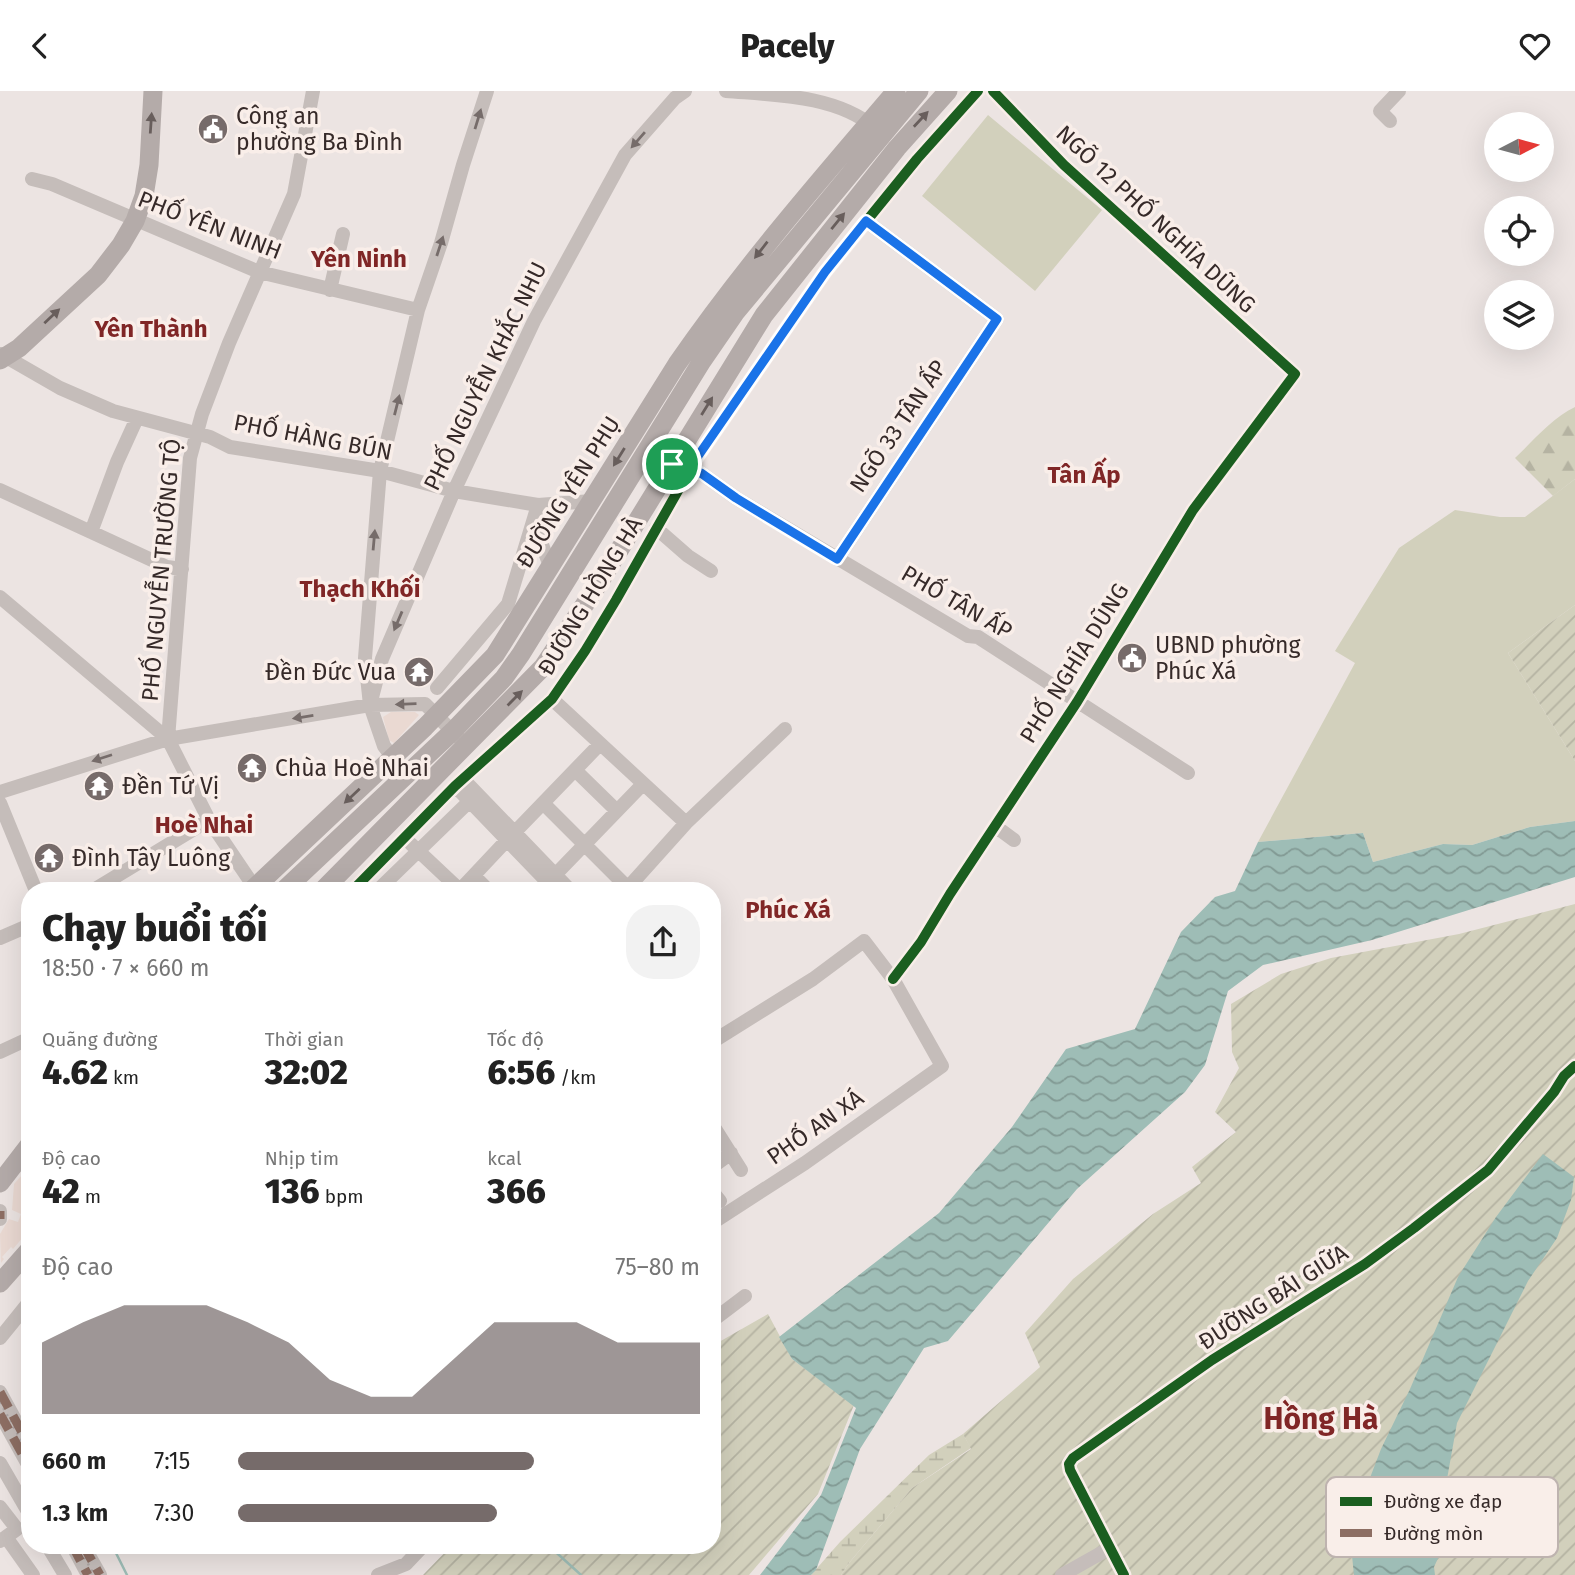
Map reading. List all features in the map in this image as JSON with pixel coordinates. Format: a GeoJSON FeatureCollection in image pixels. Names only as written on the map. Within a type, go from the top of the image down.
{"type":"FeatureCollection","features":[{"type":"Feature","properties":{"kind":"main road"},"geometry":{"type":"LineString","coordinates":[[2,356],[19,348],[98,275],[135,221],[144,196],[148,171],[153,91]]}},
{"type":"Feature","properties":{"kind":"main road","name":"ĐƯỜNG YÊN PHỤ"},"geometry":{"type":"LineString","coordinates":[[331,882],[460,739],[522,654],[702,361],[735,313],[875,128],[896,91]]}},
{"type":"Feature","properties":{"kind":"main road","name":"ĐƯỜNG YÊN PHỤ"},"geometry":{"type":"LineString","coordinates":[[260,882],[393,758],[495,655],[705,323],[780,226],[875,128],[919,91]]}},
{"type":"Feature","properties":{"kind":"main road","name":"ĐƯỜNG YÊN PHỤ"},"geometry":{"type":"LineString","coordinates":[[293,882],[543,667],[688,463],[764,315],[897,148],[947,91]]}},
{"type":"Feature","properties":{"kind":"main road"},"geometry":{"type":"LineString","coordinates":[[2,1172],[21,1154]]}},
{"type":"Feature","properties":{"kind":"main road"},"geometry":{"type":"LineString","coordinates":[[0,1283],[21,1259]]}},
{"type":"Feature","properties":{"kind":"street","name":"PHỐ NGUYỄN TRƯỜNG TỘ"},"geometry":{"type":"LineString","coordinates":[[168,739],[190,458],[196,433],[259,272],[294,194],[313,91]]}},
{"type":"Feature","properties":{"kind":"street"},"geometry":{"type":"LineString","coordinates":[[393,758],[383,745],[370,705],[365,658],[380,471],[418,310],[442,243],[487,91]]}},
{"type":"Feature","properties":{"kind":"street","name":"PHỐ NGUYỄN KHẮC NHU"},"geometry":{"type":"LineString","coordinates":[[370,705],[382,659],[454,491],[534,321],[625,155],[675,98],[685,91]]}},
{"type":"Feature","properties":{"kind":"street"},"geometry":{"type":"LineString","coordinates":[[726,91],[783,96],[834,106],[875,128],[897,148]]}},
{"type":"Feature","properties":{"kind":"street","name":"ĐƯỜNG HỒNG HÀ"},"geometry":{"type":"LineString","coordinates":[[361,882],[460,783],[552,699],[585,651],[656,529],[688,463],[825,272],[917,159],[978,91]]}},
{"type":"Feature","properties":{"kind":"street","name":"NGÕ 12 PHỐ NGHĨA DŨNG"},"geometry":{"type":"LineString","coordinates":[[993,91],[1064,165],[1295,374]]}},
{"type":"Feature","properties":{"kind":"street"},"geometry":{"type":"LineString","coordinates":[[1385,116],[1399,91]]}},
{"type":"Feature","properties":{"kind":"street","name":"PHỐ YÊN NINH"},"geometry":{"type":"LineString","coordinates":[[32,179],[52,184],[259,272],[418,310]]}},
{"type":"Feature","properties":{"kind":"street","name":"NGÕ 33 TÂN ẤP"},"geometry":{"type":"LineString","coordinates":[[837,559],[997,319],[866,221]]}},
{"type":"Feature","properties":{"kind":"street"},"geometry":{"type":"LineString","coordinates":[[330,290],[343,234]]}},
{"type":"Feature","properties":{"kind":"street","name":"PHỐ HÀNG BÚN"},"geometry":{"type":"LineString","coordinates":[[2,356],[74,395],[113,411],[196,433],[230,447],[380,471],[454,491],[538,505],[592,501]]}},
{"type":"Feature","properties":{"kind":"street","name":"PHỐ NGHĨA DŨNG"},"geometry":{"type":"LineString","coordinates":[[893,979],[921,942],[1077,702],[1193,510],[1295,374]]}},
{"type":"Feature","properties":{"kind":"street"},"geometry":{"type":"LineString","coordinates":[[91,532],[117,461],[137,418]]}},
{"type":"Feature","properties":{"kind":"street","name":"PHỐ TÂN ẤP"},"geometry":{"type":"LineString","coordinates":[[688,463],[736,498],[837,559],[968,636],[978,637],[1188,773]]}},
{"type":"Feature","properties":{"kind":"street"},"geometry":{"type":"LineString","coordinates":[[0,490],[167,567],[182,569]]}},
{"type":"Feature","properties":{"kind":"street"},"geometry":{"type":"LineString","coordinates":[[538,505],[541,542],[550,566]]}},
{"type":"Feature","properties":{"kind":"street"},"geometry":{"type":"LineString","coordinates":[[437,688],[508,604],[538,505]]}},
{"type":"Feature","properties":{"kind":"street"},"geometry":{"type":"LineString","coordinates":[[656,529],[711,571]]}},
{"type":"Feature","properties":{"kind":"street"},"geometry":{"type":"LineString","coordinates":[[0,597],[168,739],[209,820],[249,882]]}},
{"type":"Feature","properties":{"kind":"street"},"geometry":{"type":"LineString","coordinates":[[365,658],[373,663],[382,659]]}},
{"type":"Feature","properties":{"kind":"street"},"geometry":{"type":"LineString","coordinates":[[552,699],[686,823]]}},
{"type":"Feature","properties":{"kind":"street"},"geometry":{"type":"LineString","coordinates":[[0,793],[168,739],[370,705],[425,704],[460,739]]}},
{"type":"Feature","properties":{"kind":"street"},"geometry":{"type":"LineString","coordinates":[[632,882],[686,823],[785,729]]}},
{"type":"Feature","properties":{"kind":"street"},"geometry":{"type":"LineString","coordinates":[[468,882],[600,744]]}},
{"type":"Feature","properties":{"kind":"street"},"geometry":{"type":"LineString","coordinates":[[575,770],[616,810]]}},
{"type":"Feature","properties":{"kind":"street"},"geometry":{"type":"LineString","coordinates":[[460,783],[510,836],[548,882]]}},
{"type":"Feature","properties":{"kind":"street"},"geometry":{"type":"LineString","coordinates":[[555,875],[643,784]]}},
{"type":"Feature","properties":{"kind":"street"},"geometry":{"type":"LineString","coordinates":[[391,882],[418,851],[474,797]]}},
{"type":"Feature","properties":{"kind":"street"},"geometry":{"type":"LineString","coordinates":[[0,803],[32,882]]}},
{"type":"Feature","properties":{"kind":"street"},"geometry":{"type":"LineString","coordinates":[[543,803],[620,882]]}},
{"type":"Feature","properties":{"kind":"street"},"geometry":{"type":"LineString","coordinates":[[107,882],[209,820]]}},
{"type":"Feature","properties":{"kind":"street"},"geometry":{"type":"LineString","coordinates":[[995,827],[1014,840]]}},
{"type":"Feature","properties":{"kind":"street"},"geometry":{"type":"LineString","coordinates":[[510,836],[562,882]]}},
{"type":"Feature","properties":{"kind":"street"},"geometry":{"type":"LineString","coordinates":[[405,837],[452,882]]}},
{"type":"Feature","properties":{"kind":"street"},"geometry":{"type":"LineString","coordinates":[[374,869],[382,882]]}},
{"type":"Feature","properties":{"kind":"street"},"geometry":{"type":"LineString","coordinates":[[474,876],[480,882]]}},
{"type":"Feature","properties":{"kind":"street"},"geometry":{"type":"LineString","coordinates":[[0,938],[21,929]]}},
{"type":"Feature","properties":{"kind":"street"},"geometry":{"type":"LineString","coordinates":[[721,1036],[813,979],[864,941],[893,979]]}},
{"type":"Feature","properties":{"kind":"street","name":"PHỐ AN XÁ"},"geometry":{"type":"LineString","coordinates":[[721,1217],[805,1163],[942,1066],[893,979]]}},
{"type":"Feature","properties":{"kind":"street"},"geometry":{"type":"LineString","coordinates":[[0,1052],[21,1042]]}},
{"type":"Feature","properties":{"kind":"street","name":"ĐƯỜNG BÃI GIỮA"},"geometry":{"type":"LineString","coordinates":[[1124,1575],[1070,1470],[1069,1464],[1073,1458],[1212,1360],[1365,1264],[1488,1170],[1575,1066]]}},
{"type":"Feature","properties":{"kind":"street"},"geometry":{"type":"LineString","coordinates":[[721,1138],[741,1170]]}},
{"type":"Feature","properties":{"kind":"street"},"geometry":{"type":"LineString","coordinates":[[721,1160],[731,1153]]}},
{"type":"Feature","properties":{"kind":"street"},"geometry":{"type":"LineString","coordinates":[[0,1211],[0,1219]]}},
{"type":"Feature","properties":{"kind":"street"},"geometry":{"type":"LineString","coordinates":[[721,1314],[745,1296]]}},
{"type":"Feature","properties":{"kind":"street"},"geometry":{"type":"LineString","coordinates":[[0,1338],[21,1312]]}},
{"type":"Feature","properties":{"kind":"street"},"geometry":{"type":"LineString","coordinates":[[0,1392],[21,1430]]}},
{"type":"Feature","properties":{"kind":"street"},"geometry":{"type":"LineString","coordinates":[[0,1414],[21,1452]]}},
{"type":"Feature","properties":{"kind":"street"},"geometry":{"type":"LineString","coordinates":[[0,1463],[21,1499]]}},
{"type":"Feature","properties":{"kind":"street"},"geometry":{"type":"LineString","coordinates":[[0,1508],[17,1529],[3,1539],[33,1575]]}},
{"type":"Feature","properties":{"kind":"street"},"geometry":{"type":"LineString","coordinates":[[1062,1575],[1110,1548]]}},
{"type":"Feature","properties":{"kind":"street"},"geometry":{"type":"LineString","coordinates":[[52,1554],[65,1575]]}},
{"type":"Feature","properties":{"kind":"street"},"geometry":{"type":"LineString","coordinates":[[77,1554],[88,1575]]}},
{"type":"Feature","properties":{"kind":"street"},"geometry":{"type":"LineString","coordinates":[[88,1554],[100,1575]]}},
{"type":"Feature","properties":{"kind":"street"},"geometry":{"type":"LineString","coordinates":[[378,1575],[406,1564],[415,1554]]}},
{"type":"Feature","properties":{"kind":"green space"},"geometry":{"type":"Polygon","coordinates":[[[988,115],[1102,210],[1035,291],[922,196],[988,115]]]}},
{"type":"Feature","properties":{"kind":"green space"},"geometry":{"type":"Polygon","coordinates":[[[1575,407],[1575,479],[1553,496],[1515,458],[1551,423],[1575,407]]]}},
{"type":"Feature","properties":{"kind":"green space"},"geometry":{"type":"Polygon","coordinates":[[[1575,479],[1575,605],[1508,653],[1575,761],[1575,821],[1530,827],[1472,845],[1443,844],[1373,862],[1363,833],[1258,842],[1355,663],[1335,651],[1399,548],[1455,510],[1500,517],[1525,517],[1575,479]]]}},
{"type":"Feature","properties":{"kind":"green space"},"geometry":{"type":"Polygon","coordinates":[[[1575,605],[1575,761],[1508,653],[1575,605]]]}},
{"type":"Feature","properties":{"kind":"green space"},"geometry":{"type":"Polygon","coordinates":[[[1575,904],[1575,1575],[841,1575],[912,1488],[971,1449],[963,1434],[1040,1367],[1025,1333],[1073,1279],[1153,1214],[1201,1183],[1192,1167],[1236,1132],[1215,1112],[1239,1068],[1232,1052],[1231,1004],[1281,974],[1331,958],[1459,934],[1575,904]]]}},
{"type":"Feature","properties":{"kind":"green space"},"geometry":{"type":"Polygon","coordinates":[[[768,1314],[792,1359],[854,1405],[818,1494],[749,1575],[423,1575],[443,1554],[721,1554],[721,1341],[768,1314]]]}},
{"type":"Feature","properties":{"kind":"green space"},"geometry":{"type":"Polygon","coordinates":[[[963,1434],[971,1448],[912,1488],[841,1575],[811,1575],[840,1542],[929,1455],[963,1434]]]}},
{"type":"Feature","properties":{"kind":"shaded area"},"geometry":{"type":"Polygon","coordinates":[[[391,712],[415,712],[419,715],[394,743],[389,740],[383,717],[391,712]]]}},
{"type":"Feature","properties":{"kind":"shaded area"},"geometry":{"type":"Polygon","coordinates":[[[21,1176],[21,1214],[12,1210],[14,1184],[21,1176]]]}},
{"type":"Feature","properties":{"kind":"shaded area"},"geometry":{"type":"Polygon","coordinates":[[[21,1214],[21,1240],[2,1257],[4,1259],[1,1263],[0,1234],[9,1219],[18,1222],[21,1214]]]}},
{"type":"Feature","properties":{"kind":"water"},"geometry":{"type":"Polygon","coordinates":[[[1575,821],[1575,877],[1372,940],[1263,965],[1228,991],[1205,1065],[1185,1092],[1077,1189],[948,1341],[924,1348],[860,1449],[816,1570],[811,1575],[760,1575],[821,1495],[856,1408],[792,1359],[779,1337],[939,1213],[1012,1127],[1066,1049],[1135,1029],[1181,932],[1215,897],[1235,891],[1258,842],[1363,833],[1373,862],[1443,844],[1472,845],[1530,827],[1575,821]]]}},
{"type":"Feature","properties":{"kind":"water"},"geometry":{"type":"Polygon","coordinates":[[[1543,1154],[1574,1177],[1571,1200],[1557,1238],[1528,1281],[1457,1423],[1447,1477],[1370,1477],[1458,1277],[1496,1217],[1543,1154]]]}},
{"type":"Feature","properties":{"kind":"water"},"geometry":{"type":"Polygon","coordinates":[[[1352,1557],[1439,1557],[1434,1567],[1435,1575],[1354,1575],[1352,1557]]]}},
{"type":"Feature","properties":{"kind":"waterway"},"geometry":{"type":"LineString","coordinates":[[116,1554],[127,1575]]}},
{"type":"Feature","properties":{"kind":"waterway"},"geometry":{"type":"LineString","coordinates":[[558,1554],[581,1575]]}},
{"type":"Feature","properties":{"kind":"railway"},"geometry":{"type":"LineString","coordinates":[[0,1402],[21,1440]]}},
{"type":"Feature","properties":{"kind":"railway"},"geometry":{"type":"LineString","coordinates":[[83,1554],[94,1575]]}},
{"type":"Feature","properties":{"kind":"marked path"},"geometry":{"type":"LineString","coordinates":[[0,1211],[0,1219]]}},
{"type":"Feature","properties":{"kind":"marked path"},"geometry":{"type":"LineString","coordinates":[[0,1392],[21,1430]]}},
{"type":"Feature","properties":{"kind":"marked path"},"geometry":{"type":"LineString","coordinates":[[0,1414],[21,1452]]}},
{"type":"Feature","properties":{"kind":"marked path"},"geometry":{"type":"LineString","coordinates":[[77,1554],[88,1575]]}},
{"type":"Feature","properties":{"kind":"marked path"},"geometry":{"type":"LineString","coordinates":[[88,1554],[100,1575]]}},
{"type":"Feature","properties":{"kind":"cycle path"},"geometry":{"type":"LineString","coordinates":[[361,882],[455,786],[552,699],[616,600],[696,459],[825,272],[917,159],[978,91]]}},
{"type":"Feature","properties":{"kind":"cycle path"},"geometry":{"type":"LineString","coordinates":[[893,979],[921,942],[1077,702],[1193,510],[1295,374],[1064,165],[993,91]]}},
{"type":"Feature","properties":{"kind":"cycle path"},"geometry":{"type":"LineString","coordinates":[[1124,1575],[1070,1470],[1069,1464],[1073,1458],[1212,1360],[1365,1264],[1414,1228],[1488,1170],[1575,1066]]}},
{"type":"Feature","properties":{"kind":"place","name":"Công an phường Ba Đình"},"geometry":{"type":"Point","coordinates":[213,129]}},
{"type":"Feature","properties":{"kind":"place","name":"UBND phường Phúc Xá"},"geometry":{"type":"Point","coordinates":[1132,658]}},
{"type":"Feature","properties":{"kind":"place","name":"Đền Đức Vua"},"geometry":{"type":"Point","coordinates":[419,672]}},
{"type":"Feature","properties":{"kind":"place","name":"Chùa Hoè Nhai"},"geometry":{"type":"Point","coordinates":[252,768]}},
{"type":"Feature","properties":{"kind":"place","name":"Đền Tứ Vị"},"geometry":{"type":"Point","coordinates":[99,786]}},
{"type":"Feature","properties":{"kind":"place","name":"Đình Tây Luông"},"geometry":{"type":"Point","coordinates":[49,858]}},
{"type":"Feature","properties":{"kind":"district","name":"Yên Ninh"},"geometry":{"type":"Point","coordinates":[359,259]}},
{"type":"Feature","properties":{"kind":"district","name":"Yên Thành"},"geometry":{"type":"Point","coordinates":[151,329]}},
{"type":"Feature","properties":{"kind":"district","name":"Tân Ấp"},"geometry":{"type":"Point","coordinates":[1084,475]}},
{"type":"Feature","properties":{"kind":"district","name":"Thạch Khối"},"geometry":{"type":"Point","coordinates":[360,589]}},
{"type":"Feature","properties":{"kind":"district","name":"Hoè Nhai"},"geometry":{"type":"Point","coordinates":[204,825]}},
{"type":"Feature","properties":{"kind":"district","name":"Phúc Xá"},"geometry":{"type":"Point","coordinates":[788,910]}},
{"type":"Feature","properties":{"kind":"district","name":"Hồng Hà"},"geometry":{"type":"Point","coordinates":[1321,1419]}},
{"type":"Feature","properties":{"kind":"route"},"geometry":{"type":"LineString","coordinates":[[866,221],[997,319],[837,559],[736,498],[701,473],[688,473],[672,464],[680,449],[696,459],[825,272],[866,221]]}}]}
